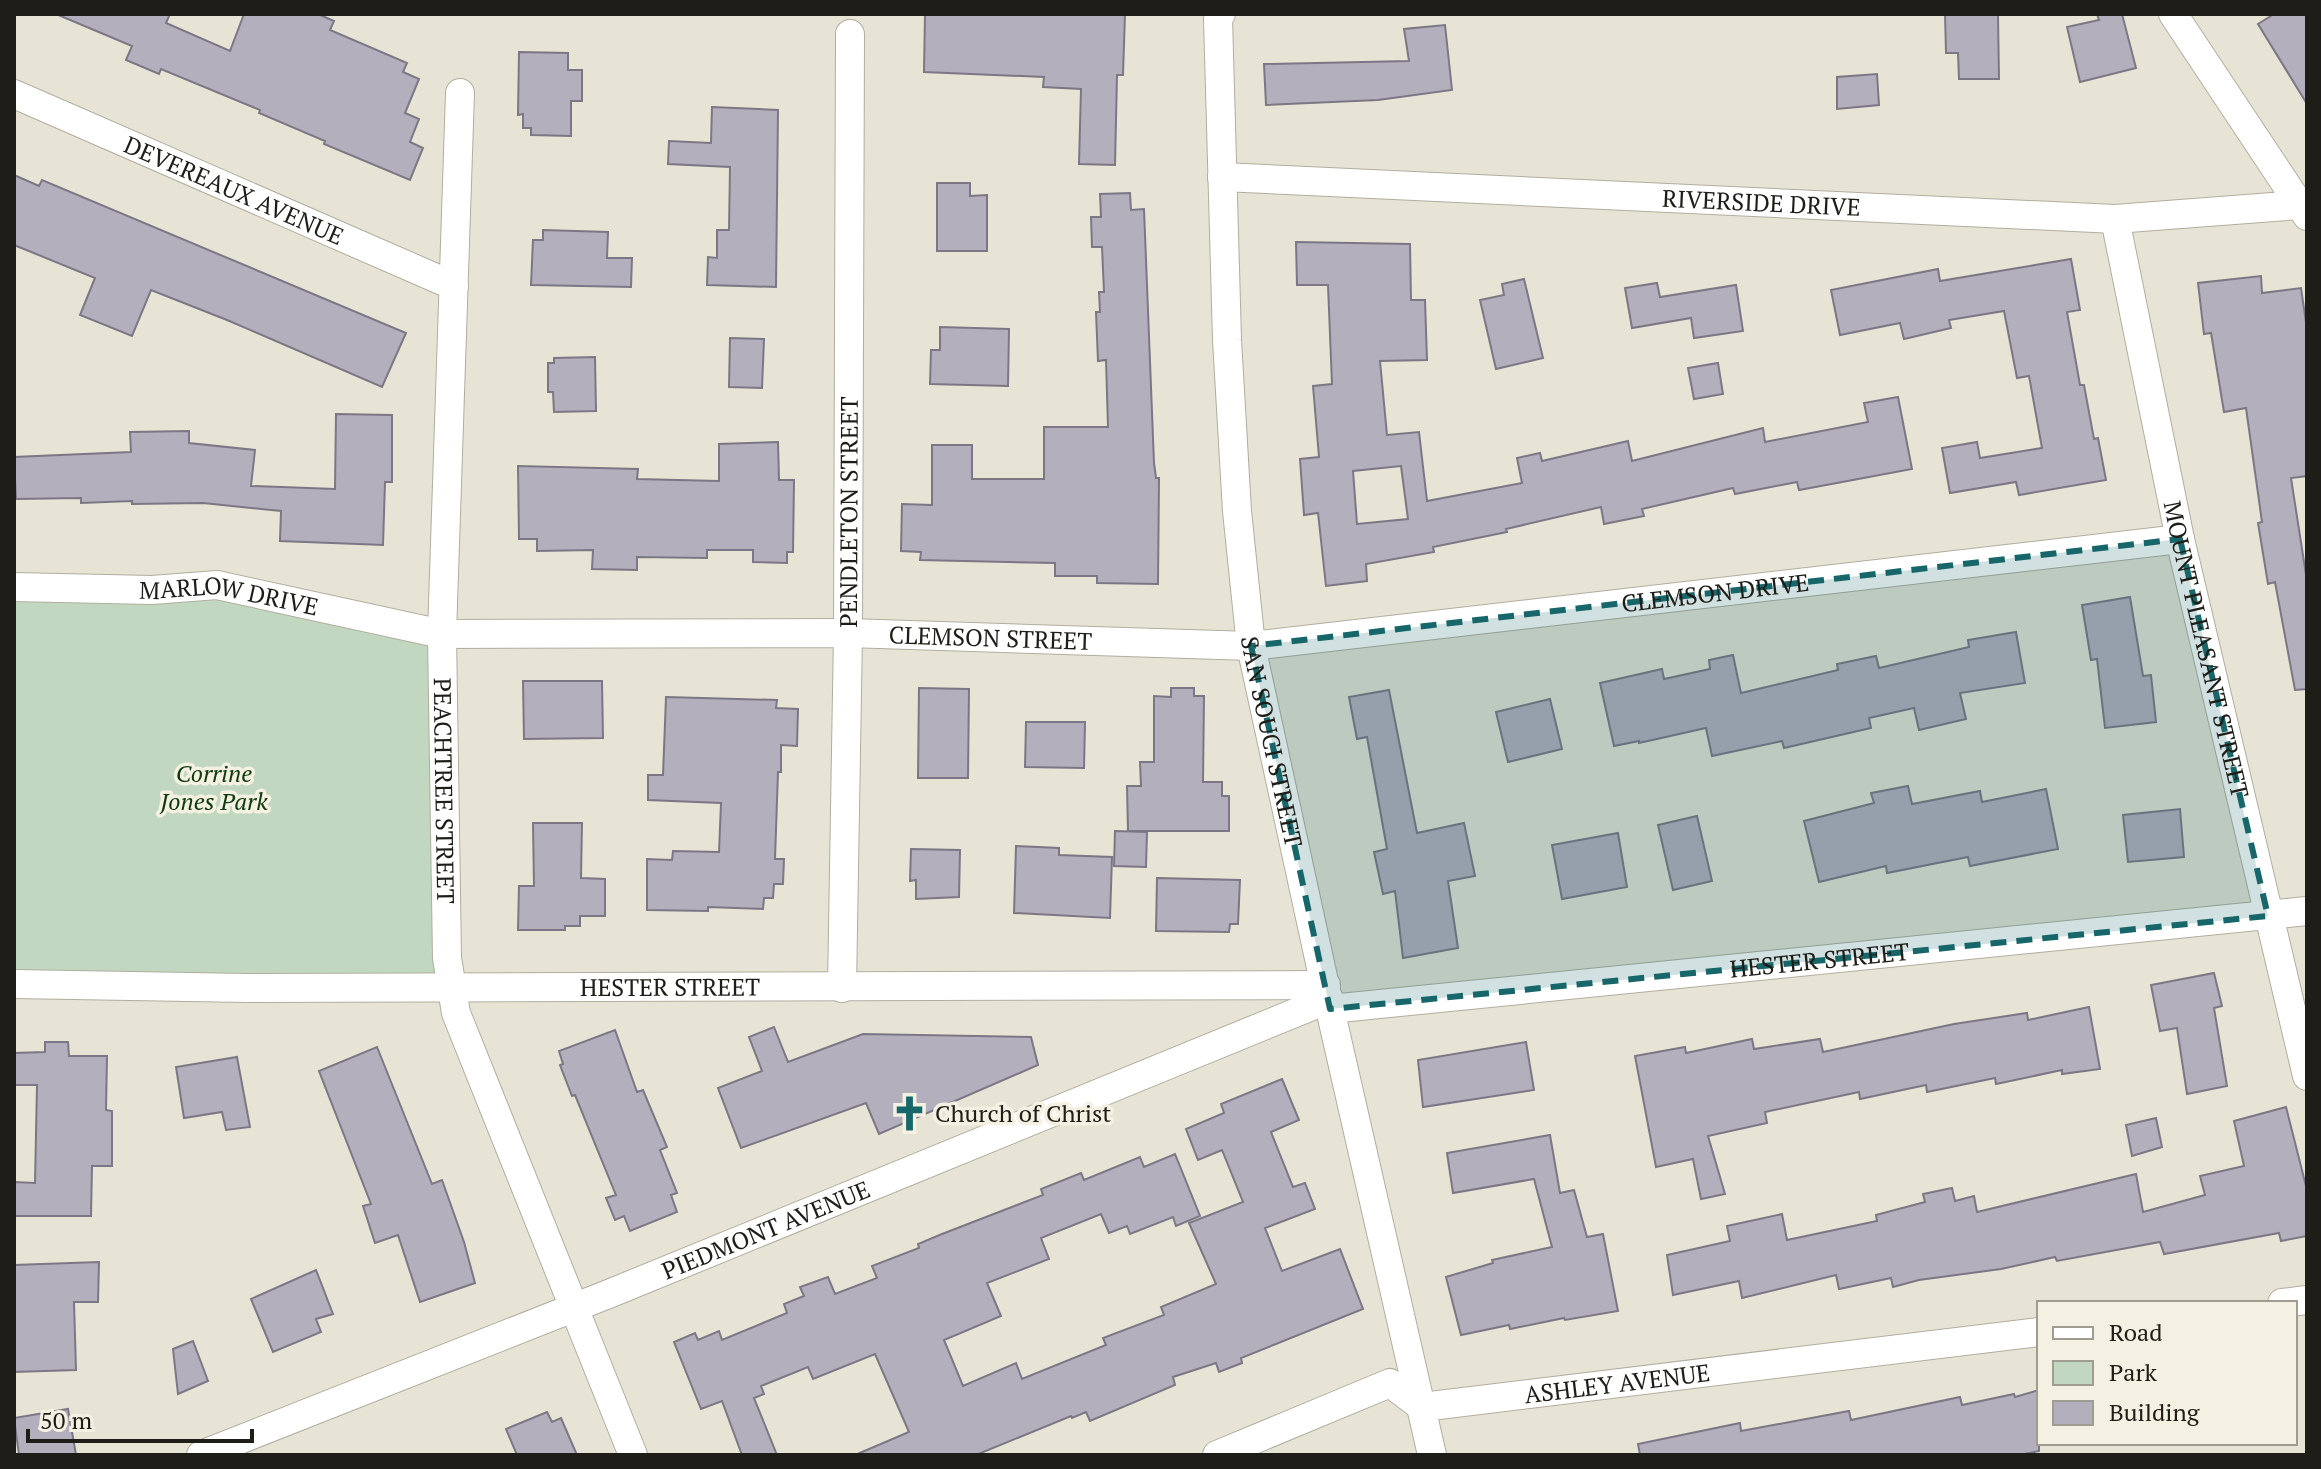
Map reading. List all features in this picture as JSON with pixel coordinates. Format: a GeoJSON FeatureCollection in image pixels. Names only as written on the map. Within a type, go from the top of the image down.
{"type":"FeatureCollection","features":[{"type":"Feature","properties":{"kind":"street","name":"SAN SOUCI STREET"},"geometry":{"type":"LineString","coordinates":[[1221,14],[1218,18],[1227,340],[1236,495],[1251,646],[1432,1455]]}},
{"type":"Feature","properties":{"kind":"street"},"geometry":{"type":"LineString","coordinates":[[2173,14],[2303,211]]}},
{"type":"Feature","properties":{"kind":"street","name":"PENDLETON STREET"},"geometry":{"type":"LineString","coordinates":[[842,988],[848,633],[850,34]]}},
{"type":"Feature","properties":{"kind":"street","name":"PEACHTREE STREET"},"geometry":{"type":"LineString","coordinates":[[460,93],[442,634],[447,958],[456,1013],[633,1455]]}},
{"type":"Feature","properties":{"kind":"street","name":"DEVEREAUX AVENUE"},"geometry":{"type":"LineString","coordinates":[[14,94],[454,286]]}},
{"type":"Feature","properties":{"kind":"street","name":"RIVERSIDE DRIVE"},"geometry":{"type":"LineString","coordinates":[[1222,177],[2115,219],[2303,211]]}},
{"type":"Feature","properties":{"kind":"street","name":"MOUNT PLEASANT STREET"},"geometry":{"type":"LineString","coordinates":[[2115,219],[2180,539],[2307,1076]]}},
{"type":"Feature","properties":{"kind":"street","name":"CLEMSON DRIVE"},"geometry":{"type":"LineString","coordinates":[[1251,646],[2180,539]]}},
{"type":"Feature","properties":{"kind":"street","name":"MARLOW DRIVE"},"geometry":{"type":"LineString","coordinates":[[14,587],[152,590],[217,585],[442,634]]}},
{"type":"Feature","properties":{"kind":"street","name":"CLEMSON STREET"},"geometry":{"type":"LineString","coordinates":[[442,634],[848,633],[1251,646]]}},
{"type":"Feature","properties":{"kind":"street","name":"HESTER STREET"},"geometry":{"type":"LineString","coordinates":[[14,984],[247,988],[842,988],[1328,998],[2307,911]]}},
{"type":"Feature","properties":{"kind":"street","name":"PIEDMONT AVENUE"},"geometry":{"type":"LineString","coordinates":[[201,1455],[574,1307],[1328,998]]}},
{"type":"Feature","properties":{"kind":"street","name":"ASHLEY AVENUE"},"geometry":{"type":"LineString","coordinates":[[1422,1407],[2037,1332]]}},
{"type":"Feature","properties":{"kind":"street"},"geometry":{"type":"LineString","coordinates":[[1217,1455],[1390,1383],[1422,1407]]}},
{"type":"Feature","properties":{"kind":"highlighted area"},"geometry":{"type":"Polygon","coordinates":[[[2180,539],[2268,916],[1330,1009],[1251,646],[2180,539]]]}},
{"type":"Feature","properties":{"kind":"green space","name":"Corrine Jones Park"},"geometry":{"type":"Polygon","coordinates":[[[217,585],[442,634],[452,986],[14,985],[14,587],[217,585]]]}},
{"type":"Feature","properties":{"kind":"building"},"geometry":{"type":"Polygon","coordinates":[[[56,14],[170,14],[166,23],[230,51],[244,14],[318,14],[334,21],[330,30],[407,63],[403,72],[419,79],[405,113],[419,119],[410,142],[423,148],[410,180],[324,144],[325,141],[259,113],[260,110],[161,69],[159,74],[126,60],[132,46],[56,14]]]}},
{"type":"Feature","properties":{"kind":"building"},"geometry":{"type":"Polygon","coordinates":[[[925,14],[1125,14],[1123,75],[1117,75],[1115,165],[1079,164],[1081,89],[1043,87],[1044,77],[924,72],[925,14]]]}},
{"type":"Feature","properties":{"kind":"building"},"geometry":{"type":"Polygon","coordinates":[[[1945,14],[1998,14],[1999,79],[1959,79],[1958,53],[1946,53],[1945,14]]]}},
{"type":"Feature","properties":{"kind":"building"},"geometry":{"type":"Polygon","coordinates":[[[2097,14],[2122,14],[2136,68],[2080,82],[2067,27],[2099,20],[2097,14]]]}},
{"type":"Feature","properties":{"kind":"building"},"geometry":{"type":"Polygon","coordinates":[[[2274,14],[2307,14],[2307,104],[2258,24],[2274,14]]]}},
{"type":"Feature","properties":{"kind":"building"},"geometry":{"type":"Polygon","coordinates":[[[1445,25],[1452,90],[1378,100],[1266,105],[1264,64],[1409,61],[1404,29],[1445,25]]]}},
{"type":"Feature","properties":{"kind":"building"},"geometry":{"type":"Polygon","coordinates":[[[519,52],[568,53],[568,70],[582,70],[582,101],[571,101],[571,136],[531,135],[531,128],[523,128],[523,114],[518,115],[519,52]]]}},
{"type":"Feature","properties":{"kind":"building"},"geometry":{"type":"Polygon","coordinates":[[[1877,74],[1879,105],[1837,109],[1837,77],[1877,74]]]}},
{"type":"Feature","properties":{"kind":"building"},"geometry":{"type":"Polygon","coordinates":[[[712,107],[778,110],[776,287],[707,285],[708,257],[717,258],[717,230],[729,230],[730,167],[668,164],[669,141],[711,143],[712,107]]]}},
{"type":"Feature","properties":{"kind":"building"},"geometry":{"type":"Polygon","coordinates":[[[14,175],[39,186],[42,180],[406,333],[382,387],[151,290],[132,336],[80,315],[95,278],[14,245],[14,175]]]}},
{"type":"Feature","properties":{"kind":"building"},"geometry":{"type":"Polygon","coordinates":[[[937,183],[970,183],[970,196],[987,195],[987,251],[937,251],[937,183]]]}},
{"type":"Feature","properties":{"kind":"building"},"geometry":{"type":"Polygon","coordinates":[[[1130,193],[1131,210],[1144,209],[1154,463],[1156,478],[1159,478],[1158,584],[1097,583],[1097,576],[1055,576],[1055,563],[920,560],[921,552],[901,551],[902,504],[932,505],[932,445],[972,445],[972,479],[1044,479],[1044,427],[1108,427],[1106,360],[1098,361],[1096,312],[1100,312],[1099,292],[1104,292],[1102,247],[1092,247],[1091,217],[1101,217],[1100,194],[1130,193]]]}},
{"type":"Feature","properties":{"kind":"building"},"geometry":{"type":"Polygon","coordinates":[[[543,230],[608,232],[607,258],[632,258],[631,287],[531,285],[533,240],[543,240],[543,230]]]}},
{"type":"Feature","properties":{"kind":"building"},"geometry":{"type":"Polygon","coordinates":[[[1296,242],[1410,244],[1411,300],[1425,300],[1427,360],[1380,361],[1387,435],[1419,432],[1427,501],[1522,483],[1517,458],[1540,453],[1542,461],[1628,441],[1632,461],[1763,428],[1765,442],[1868,422],[1864,403],[1898,397],[1912,469],[1799,490],[1797,482],[1735,494],[1733,488],[1642,509],[1644,516],[1604,524],[1601,507],[1506,529],[1507,532],[1433,547],[1434,552],[1366,564],[1367,581],[1326,586],[1318,513],[1304,515],[1300,459],[1319,457],[1313,386],[1332,384],[1328,285],[1297,285],[1296,242]],[[1401,466],[1353,471],[1357,524],[1408,519],[1401,466]]]}},
{"type":"Feature","properties":{"kind":"building"},"geometry":{"type":"Polygon","coordinates":[[[2071,259],[2080,310],[2067,312],[2080,385],[2084,385],[2094,439],[2098,438],[2106,480],[2019,495],[2016,482],[1950,493],[1942,448],[1977,442],[1980,458],[2042,448],[2029,376],[2017,378],[2004,311],[1949,320],[1951,328],[1904,339],[1900,323],[1840,335],[1831,290],[1938,269],[1940,281],[2071,259]]]}},
{"type":"Feature","properties":{"kind":"building"},"geometry":{"type":"Polygon","coordinates":[[[2261,276],[2262,293],[2301,288],[2307,329],[2307,476],[2291,478],[2307,581],[2307,689],[2295,690],[2275,582],[2268,584],[2246,408],[2224,412],[2211,333],[2204,334],[2198,283],[2261,276]]]}},
{"type":"Feature","properties":{"kind":"building"},"geometry":{"type":"Polygon","coordinates":[[[1524,279],[1543,358],[1496,369],[1480,300],[1504,295],[1502,284],[1524,279]]]}},
{"type":"Feature","properties":{"kind":"building"},"geometry":{"type":"Polygon","coordinates":[[[1657,283],[1660,297],[1736,285],[1743,331],[1694,338],[1691,318],[1632,328],[1625,288],[1657,283]]]}},
{"type":"Feature","properties":{"kind":"building"},"geometry":{"type":"Polygon","coordinates":[[[940,327],[1009,329],[1008,386],[930,384],[931,350],[940,350],[940,327]]]}},
{"type":"Feature","properties":{"kind":"building"},"geometry":{"type":"Polygon","coordinates":[[[730,338],[764,339],[762,388],[729,387],[730,338]]]}},
{"type":"Feature","properties":{"kind":"building"},"geometry":{"type":"Polygon","coordinates":[[[595,357],[596,411],[554,412],[553,392],[548,392],[548,363],[554,363],[554,358],[595,357]]]}},
{"type":"Feature","properties":{"kind":"building"},"geometry":{"type":"Polygon","coordinates":[[[1718,363],[1723,394],[1694,399],[1688,368],[1718,363]]]}},
{"type":"Feature","properties":{"kind":"building"},"geometry":{"type":"Polygon","coordinates":[[[336,414],[392,415],[392,482],[385,482],[383,545],[280,541],[281,511],[203,503],[81,503],[81,498],[16,499],[14,457],[131,452],[130,432],[189,431],[189,443],[255,450],[251,486],[335,489],[336,414]]]}},
{"type":"Feature","properties":{"kind":"building"},"geometry":{"type":"Polygon","coordinates":[[[778,442],[779,480],[794,480],[793,552],[787,552],[787,563],[753,562],[753,550],[707,550],[707,558],[637,557],[637,570],[592,569],[593,550],[537,551],[537,539],[519,539],[518,466],[638,469],[637,479],[719,481],[719,444],[778,442]]]}},
{"type":"Feature","properties":{"kind":"building"},"geometry":{"type":"Polygon","coordinates":[[[2130,597],[2143,676],[2151,675],[2156,722],[2105,728],[2097,659],[2091,660],[2082,605],[2130,597]]]}},
{"type":"Feature","properties":{"kind":"building"},"geometry":{"type":"Polygon","coordinates":[[[2016,632],[2025,683],[1960,693],[1966,719],[1919,730],[1914,708],[1869,718],[1871,728],[1784,748],[1782,741],[1712,756],[1706,728],[1614,746],[1600,683],[1662,669],[1664,679],[1710,669],[1709,660],[1733,655],[1741,693],[1838,670],[1837,664],[1876,656],[1879,668],[1969,647],[1968,640],[2016,632]]]}},
{"type":"Feature","properties":{"kind":"building"},"geometry":{"type":"Polygon","coordinates":[[[523,681],[602,681],[603,738],[524,739],[523,681]]]}},
{"type":"Feature","properties":{"kind":"building"},"geometry":{"type":"Polygon","coordinates":[[[919,688],[969,689],[968,778],[918,778],[919,688]]]}},
{"type":"Feature","properties":{"kind":"building"},"geometry":{"type":"Polygon","coordinates":[[[1171,688],[1194,688],[1194,696],[1204,696],[1203,782],[1222,782],[1222,796],[1229,796],[1229,831],[1128,831],[1127,786],[1141,786],[1140,762],[1154,762],[1154,696],[1171,697],[1171,688]]]}},
{"type":"Feature","properties":{"kind":"building"},"geometry":{"type":"Polygon","coordinates":[[[1389,690],[1417,833],[1464,823],[1475,876],[1448,881],[1458,948],[1403,958],[1395,891],[1383,894],[1374,852],[1387,849],[1367,737],[1357,739],[1349,697],[1389,690]]]}},
{"type":"Feature","properties":{"kind":"building"},"geometry":{"type":"Polygon","coordinates":[[[666,697],[777,700],[776,708],[798,709],[797,746],[781,745],[781,772],[778,772],[775,859],[784,859],[783,884],[774,884],[773,898],[764,898],[763,909],[708,907],[708,911],[647,910],[647,859],[672,860],[673,851],[719,852],[721,803],[648,800],[648,775],[663,775],[666,697]]]}},
{"type":"Feature","properties":{"kind":"building"},"geometry":{"type":"Polygon","coordinates":[[[1550,699],[1562,749],[1508,762],[1496,712],[1550,699]]]}},
{"type":"Feature","properties":{"kind":"building"},"geometry":{"type":"Polygon","coordinates":[[[1026,722],[1085,722],[1084,768],[1025,767],[1026,722]]]}},
{"type":"Feature","properties":{"kind":"building"},"geometry":{"type":"Polygon","coordinates":[[[1908,786],[1912,804],[1980,791],[1982,802],[2046,789],[2058,849],[1970,866],[1968,857],[1887,873],[1886,866],[1819,882],[1804,821],[1874,803],[1871,793],[1908,786]]]}},
{"type":"Feature","properties":{"kind":"building"},"geometry":{"type":"Polygon","coordinates":[[[2180,809],[2184,857],[2128,862],[2123,815],[2180,809]]]}},
{"type":"Feature","properties":{"kind":"building"},"geometry":{"type":"Polygon","coordinates":[[[1697,816],[1712,881],[1673,890],[1658,825],[1697,816]]]}},
{"type":"Feature","properties":{"kind":"building"},"geometry":{"type":"Polygon","coordinates":[[[533,823],[582,823],[581,878],[605,879],[605,916],[580,916],[580,926],[565,926],[565,930],[518,930],[519,886],[534,886],[533,823]]]}},
{"type":"Feature","properties":{"kind":"building"},"geometry":{"type":"Polygon","coordinates":[[[1115,831],[1147,832],[1146,867],[1114,866],[1115,831]]]}},
{"type":"Feature","properties":{"kind":"building"},"geometry":{"type":"Polygon","coordinates":[[[1618,833],[1627,887],[1562,899],[1552,845],[1618,833]]]}},
{"type":"Feature","properties":{"kind":"building"},"geometry":{"type":"Polygon","coordinates":[[[1016,846],[1059,848],[1059,855],[1112,857],[1110,918],[1014,913],[1016,846]]]}},
{"type":"Feature","properties":{"kind":"building"},"geometry":{"type":"Polygon","coordinates":[[[911,849],[960,850],[959,897],[916,899],[916,880],[910,881],[911,849]]]}},
{"type":"Feature","properties":{"kind":"building"},"geometry":{"type":"Polygon","coordinates":[[[1157,878],[1240,880],[1238,924],[1230,924],[1229,932],[1156,931],[1157,878]]]}},
{"type":"Feature","properties":{"kind":"building"},"geometry":{"type":"Polygon","coordinates":[[[2214,973],[2222,1006],[2214,1008],[2227,1086],[2187,1094],[2177,1028],[2160,1031],[2151,985],[2214,973]]]}},
{"type":"Feature","properties":{"kind":"building"},"geometry":{"type":"Polygon","coordinates":[[[2089,1007],[2100,1069],[2062,1074],[2062,1070],[1996,1084],[1995,1078],[1927,1092],[1926,1085],[1860,1099],[1859,1092],[1765,1112],[1767,1123],[1708,1136],[1725,1194],[1701,1199],[1693,1159],[1656,1167],[1635,1056],[1685,1047],[1686,1053],[1752,1039],[1754,1049],[1820,1039],[1823,1052],[1954,1024],[2027,1013],[2028,1020],[2089,1007]]]}},
{"type":"Feature","properties":{"kind":"building"},"geometry":{"type":"Polygon","coordinates":[[[774,1027],[788,1062],[863,1034],[1031,1037],[1038,1065],[879,1134],[866,1103],[741,1148],[718,1088],[762,1071],[749,1037],[774,1027]]]}},
{"type":"Feature","properties":{"kind":"building"},"geometry":{"type":"Polygon","coordinates":[[[615,1030],[637,1092],[643,1090],[667,1147],[660,1150],[677,1193],[671,1195],[677,1212],[630,1231],[624,1216],[615,1220],[606,1198],[616,1195],[560,1065],[563,1064],[559,1051],[615,1030]]]}},
{"type":"Feature","properties":{"kind":"building"},"geometry":{"type":"Polygon","coordinates":[[[45,1042],[68,1042],[69,1056],[107,1056],[106,1110],[112,1111],[112,1166],[92,1166],[91,1216],[14,1216],[14,1182],[35,1183],[37,1085],[14,1085],[14,1053],[45,1052],[45,1042]]]}},
{"type":"Feature","properties":{"kind":"building"},"geometry":{"type":"Polygon","coordinates":[[[1526,1042],[1534,1090],[1423,1107],[1418,1060],[1526,1042]]]}},
{"type":"Feature","properties":{"kind":"building"},"geometry":{"type":"Polygon","coordinates":[[[377,1047],[432,1184],[442,1180],[475,1283],[420,1302],[398,1235],[375,1243],[363,1206],[371,1204],[319,1071],[377,1047]]]}},
{"type":"Feature","properties":{"kind":"building"},"geometry":{"type":"Polygon","coordinates":[[[237,1057],[250,1127],[226,1130],[222,1112],[184,1118],[176,1067],[237,1057]]]}},
{"type":"Feature","properties":{"kind":"building"},"geometry":{"type":"Polygon","coordinates":[[[1282,1079],[1299,1120],[1271,1132],[1293,1187],[1305,1183],[1315,1209],[1265,1228],[1282,1271],[1340,1249],[1363,1309],[1241,1358],[1242,1363],[1219,1372],[1216,1363],[1173,1377],[1175,1385],[1090,1421],[1086,1412],[1071,1416],[976,1455],[855,1455],[909,1432],[875,1354],[813,1379],[808,1367],[761,1386],[764,1394],[754,1398],[777,1455],[742,1455],[722,1401],[701,1409],[674,1342],[695,1333],[698,1340],[719,1331],[722,1340],[787,1313],[784,1304],[804,1296],[800,1287],[828,1277],[835,1294],[877,1278],[872,1266],[919,1248],[918,1244],[942,1234],[1043,1195],[1041,1189],[1081,1173],[1084,1180],[1140,1157],[1144,1167],[1175,1154],[1200,1216],[1176,1226],[1173,1217],[1130,1234],[1127,1226],[1109,1233],[1101,1214],[1041,1238],[1049,1259],[987,1283],[1001,1316],[944,1340],[963,1386],[1016,1363],[1022,1379],[1106,1345],[1103,1338],[1164,1315],[1161,1307],[1216,1284],[1189,1223],[1243,1202],[1222,1150],[1198,1160],[1186,1129],[1224,1113],[1221,1104],[1282,1079]]]}},
{"type":"Feature","properties":{"kind":"building"},"geometry":{"type":"Polygon","coordinates":[[[2286,1107],[2307,1190],[2307,1236],[2281,1241],[2279,1233],[2164,1254],[2160,1242],[2057,1261],[2055,1257],[1893,1287],[1891,1278],[1839,1289],[1836,1275],[1742,1298],[1739,1281],[1673,1295],[1667,1255],[1730,1241],[1727,1226],[1782,1214],[1787,1240],[1877,1221],[1876,1215],[1925,1202],[1923,1194],[1952,1188],[1955,1201],[1974,1196],[1977,1212],[2136,1174],[2143,1212],[2205,1195],[2200,1176],[2244,1166],[2234,1121],[2286,1107]]]}},
{"type":"Feature","properties":{"kind":"building"},"geometry":{"type":"Polygon","coordinates":[[[2156,1118],[2162,1147],[2132,1156],[2126,1125],[2156,1118]]]}},
{"type":"Feature","properties":{"kind":"building"},"geometry":{"type":"Polygon","coordinates":[[[1550,1135],[1560,1193],[1574,1190],[1587,1237],[1603,1234],[1618,1311],[1510,1329],[1509,1325],[1461,1335],[1446,1277],[1493,1263],[1492,1260],[1552,1247],[1534,1179],[1453,1193],[1447,1153],[1550,1135]]]}},
{"type":"Feature","properties":{"kind":"building"},"geometry":{"type":"Polygon","coordinates":[[[99,1262],[98,1302],[74,1302],[76,1370],[14,1372],[14,1265],[99,1262]]]}},
{"type":"Feature","properties":{"kind":"building"},"geometry":{"type":"Polygon","coordinates":[[[316,1270],[333,1314],[316,1319],[321,1332],[273,1352],[251,1299],[316,1270]]]}},
{"type":"Feature","properties":{"kind":"building"},"geometry":{"type":"Polygon","coordinates":[[[193,1341],[208,1381],[178,1394],[173,1349],[193,1341]]]}},
{"type":"Feature","properties":{"kind":"building"},"geometry":{"type":"Polygon","coordinates":[[[2037,1391],[2039,1451],[2019,1455],[1640,1455],[1638,1444],[1740,1423],[1741,1431],[1849,1411],[1851,1420],[1960,1397],[1962,1405],[2014,1394],[2015,1397],[2037,1391]]]}},
{"type":"Feature","properties":{"kind":"building"},"geometry":{"type":"Polygon","coordinates":[[[68,1409],[76,1455],[19,1455],[14,1418],[68,1409]]]}},
{"type":"Feature","properties":{"kind":"building"},"geometry":{"type":"Polygon","coordinates":[[[547,1412],[552,1422],[561,1418],[577,1455],[517,1455],[506,1429],[547,1412]]]}},
{"type":"Feature","properties":{"kind":"place","name":"Church of Christ"},"geometry":{"type":"Point","coordinates":[909,1113]}}]}
